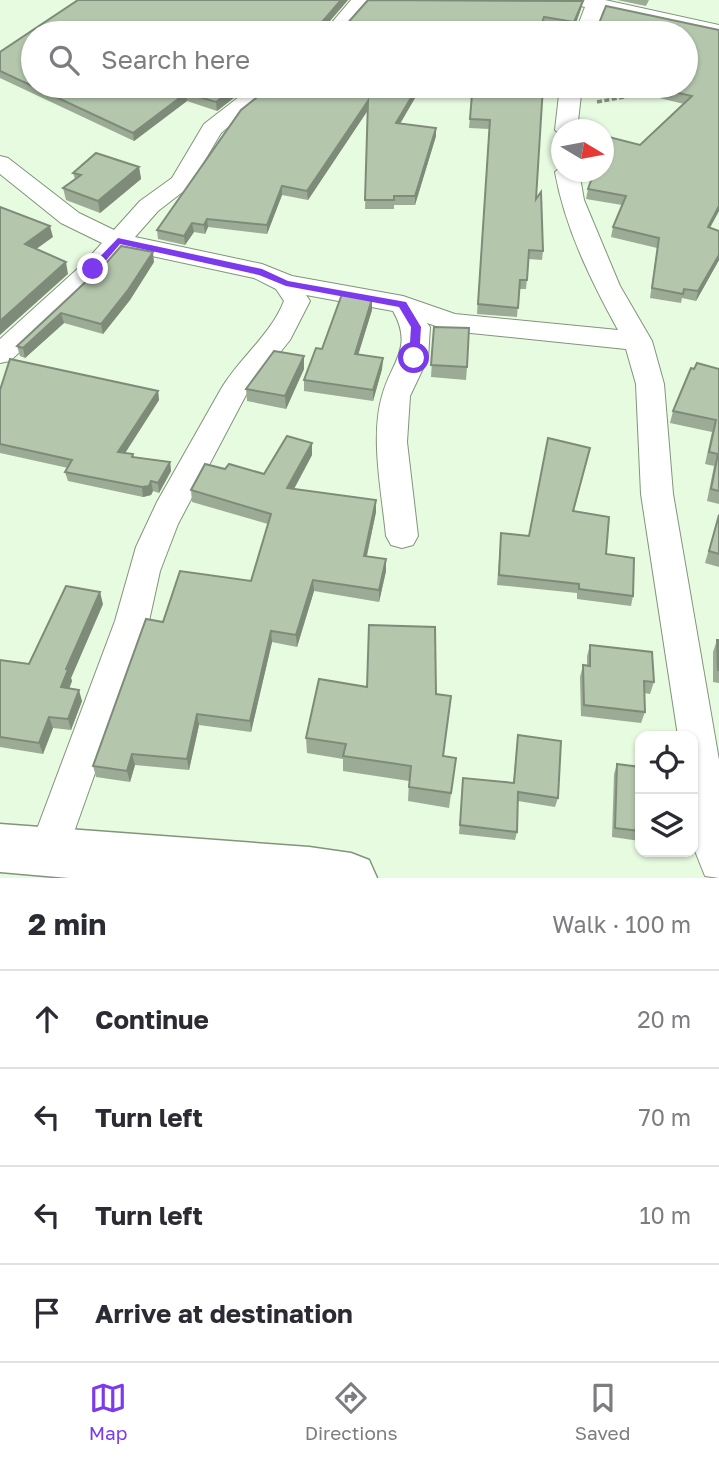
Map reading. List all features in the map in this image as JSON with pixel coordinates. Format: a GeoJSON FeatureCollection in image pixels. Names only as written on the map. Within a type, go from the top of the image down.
{"type":"FeatureCollection","features":[{"type":"Feature","properties":{"kind":"street"},"geometry":{"type":"LineString","coordinates":[[343,21],[361,0]]}},
{"type":"Feature","properties":{"kind":"street"},"geometry":{"type":"LineString","coordinates":[[586,21],[587,1],[675,21]]}},
{"type":"Feature","properties":{"kind":"street"},"geometry":{"type":"LineString","coordinates":[[698,26],[719,31]]}},
{"type":"Feature","properties":{"kind":"street"},"geometry":{"type":"LineString","coordinates":[[0,354],[93,269],[149,206],[181,182],[212,129],[251,98]]}},
{"type":"Feature","properties":{"kind":"street"},"geometry":{"type":"LineString","coordinates":[[567,119],[569,98]]}},
{"type":"Feature","properties":{"kind":"street"},"geometry":{"type":"LineString","coordinates":[[0,163],[70,218],[118,241],[262,272],[286,283],[402,304],[451,322],[638,341]]}},
{"type":"Feature","properties":{"kind":"street"},"geometry":{"type":"LineString","coordinates":[[568,182],[572,200],[607,286],[638,341],[650,384],[657,495],[719,862]]}},
{"type":"Feature","properties":{"kind":"street"},"geometry":{"type":"LineString","coordinates":[[286,283],[297,301],[289,323],[275,344],[244,376],[164,514],[136,589],[132,621],[24,851],[323,876]]}},
{"type":"Feature","properties":{"kind":"street"},"geometry":{"type":"LineString","coordinates":[[402,304],[416,327],[414,358],[396,396],[392,442],[402,536]]}},
{"type":"Feature","properties":{"kind":"path"},"geometry":{"type":"LineString","coordinates":[[588,98],[606,101],[617,98]]}},
{"type":"Feature","properties":{"kind":"building"},"geometry":{"type":"Polygon","coordinates":[[[78,0],[341,0],[323,21],[46,21],[78,0]]]}},
{"type":"Feature","properties":{"kind":"building"},"geometry":{"type":"Polygon","coordinates":[[[368,0],[583,1],[574,21],[544,17],[543,21],[349,21],[368,0]]]}},
{"type":"Feature","properties":{"kind":"building"},"geometry":{"type":"Polygon","coordinates":[[[606,6],[677,21],[600,21],[606,6]]]}},
{"type":"Feature","properties":{"kind":"building"},"geometry":{"type":"Polygon","coordinates":[[[698,26],[719,30],[719,206],[708,227],[719,231],[719,255],[698,291],[684,289],[683,294],[652,288],[659,238],[613,227],[626,196],[588,189],[590,182],[614,182],[614,138],[640,145],[690,98],[698,98],[698,26]]]}},
{"type":"Feature","properties":{"kind":"building"},"geometry":{"type":"Polygon","coordinates":[[[21,38],[21,81],[0,71],[0,52],[21,38]]]}},
{"type":"Feature","properties":{"kind":"building"},"geometry":{"type":"Polygon","coordinates":[[[58,98],[179,98],[133,133],[58,98]]]}},
{"type":"Feature","properties":{"kind":"building"},"geometry":{"type":"Polygon","coordinates":[[[203,98],[221,98],[216,102],[203,98]]]}},
{"type":"Feature","properties":{"kind":"building"},"geometry":{"type":"Polygon","coordinates":[[[256,98],[411,98],[396,123],[436,128],[415,196],[394,196],[394,200],[365,200],[368,101],[307,191],[282,186],[267,225],[207,219],[204,225],[192,223],[184,236],[157,230],[241,110],[256,98]]]}},
{"type":"Feature","properties":{"kind":"building"},"geometry":{"type":"Polygon","coordinates":[[[472,98],[542,98],[536,199],[541,192],[543,251],[529,250],[527,280],[520,280],[518,308],[478,304],[490,120],[470,119],[472,98]]]}},
{"type":"Feature","properties":{"kind":"building"},"geometry":{"type":"Polygon","coordinates":[[[96,153],[139,167],[98,201],[63,188],[81,175],[73,173],[96,153]]]}},
{"type":"Feature","properties":{"kind":"building"},"geometry":{"type":"Polygon","coordinates":[[[0,207],[50,226],[25,244],[66,262],[0,321],[0,207]]]}},
{"type":"Feature","properties":{"kind":"building"},"geometry":{"type":"Polygon","coordinates":[[[121,246],[153,252],[101,324],[61,313],[23,348],[17,346],[94,277],[121,246]]]}},
{"type":"Feature","properties":{"kind":"building"},"geometry":{"type":"Polygon","coordinates":[[[342,294],[372,299],[355,354],[383,358],[373,390],[304,380],[316,348],[322,349],[342,294]]]}},
{"type":"Feature","properties":{"kind":"building"},"geometry":{"type":"Polygon","coordinates":[[[434,327],[469,328],[467,367],[431,365],[434,327]]]}},
{"type":"Feature","properties":{"kind":"building"},"geometry":{"type":"Polygon","coordinates":[[[274,351],[304,356],[285,396],[246,389],[274,351]]]}},
{"type":"Feature","properties":{"kind":"building"},"geometry":{"type":"Polygon","coordinates":[[[10,359],[158,391],[118,452],[133,454],[132,457],[170,462],[158,483],[151,481],[149,486],[142,487],[65,472],[72,460],[0,444],[0,390],[10,359]]]}},
{"type":"Feature","properties":{"kind":"building"},"geometry":{"type":"Polygon","coordinates":[[[697,363],[719,369],[719,491],[711,489],[718,454],[709,452],[716,420],[673,411],[691,368],[694,369],[697,363]]]}},
{"type":"Feature","properties":{"kind":"building"},"geometry":{"type":"Polygon","coordinates":[[[287,436],[312,443],[287,488],[376,500],[364,556],[386,559],[379,590],[313,580],[296,635],[271,631],[250,721],[197,714],[187,759],[132,754],[127,771],[93,766],[146,619],[163,622],[180,571],[251,581],[271,514],[191,490],[205,464],[225,469],[229,464],[264,474],[287,436]]]}},
{"type":"Feature","properties":{"kind":"building"},"geometry":{"type":"Polygon","coordinates":[[[548,438],[590,448],[573,511],[609,517],[606,554],[634,558],[633,596],[579,589],[579,584],[499,575],[501,533],[529,536],[548,438]]]}},
{"type":"Feature","properties":{"kind":"building"},"geometry":{"type":"Polygon","coordinates":[[[719,515],[719,554],[709,551],[719,515]]]}},
{"type":"Feature","properties":{"kind":"building"},"geometry":{"type":"Polygon","coordinates":[[[66,586],[100,592],[66,669],[68,670],[61,687],[79,690],[68,719],[49,717],[39,743],[0,737],[0,660],[29,664],[66,586]]]}},
{"type":"Feature","properties":{"kind":"building"},"geometry":{"type":"Polygon","coordinates":[[[369,625],[435,627],[436,694],[451,696],[443,756],[456,758],[451,793],[409,787],[411,766],[343,756],[346,744],[306,738],[319,679],[367,687],[369,625]]]}},
{"type":"Feature","properties":{"kind":"building"},"geometry":{"type":"Polygon","coordinates":[[[719,640],[719,670],[718,670],[719,640]]]}},
{"type":"Feature","properties":{"kind":"building"},"geometry":{"type":"Polygon","coordinates":[[[590,645],[652,652],[654,682],[644,681],[645,712],[584,705],[583,665],[590,666],[590,645]]]}},
{"type":"Feature","properties":{"kind":"building"},"geometry":{"type":"Polygon","coordinates":[[[518,735],[561,741],[558,798],[518,792],[517,832],[460,825],[463,778],[514,783],[518,735]]]}},
{"type":"Feature","properties":{"kind":"building"},"geometry":{"type":"Polygon","coordinates":[[[617,764],[635,766],[635,830],[615,828],[617,764]]]}},
{"type":"Feature","properties":{"kind":"route"},"geometry":{"type":"LineString","coordinates":[[93,269],[118,241],[262,272],[286,283],[402,304],[416,327],[414,358]]}}]}
